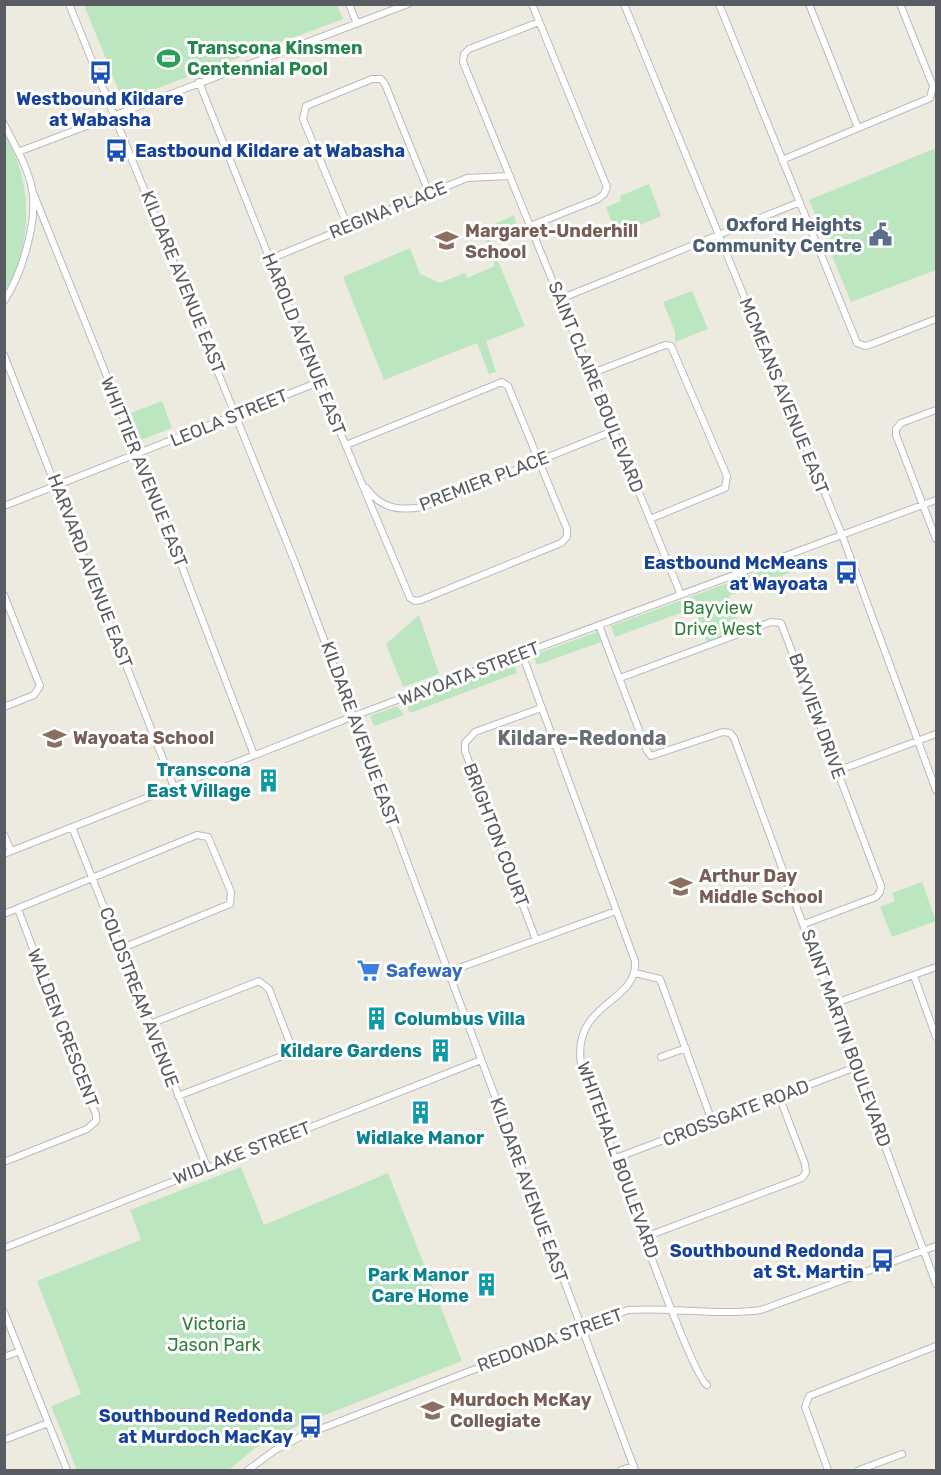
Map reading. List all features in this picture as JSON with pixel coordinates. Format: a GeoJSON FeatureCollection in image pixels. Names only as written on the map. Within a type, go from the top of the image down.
{"type":"FeatureCollection","features":[{"type":"Feature","properties":{"kind":"street","name":"KILDARE AVENUE EAST"},"geometry":{"type":"LineString","coordinates":[[69,4],[238,415],[354,716],[634,1468]]}},
{"type":"Feature","properties":{"kind":"street"},"geometry":{"type":"LineString","coordinates":[[349,4],[357,24]]}},
{"type":"Feature","properties":{"kind":"street"},"geometry":{"type":"LineString","coordinates":[[18,152],[408,4]]}},
{"type":"Feature","properties":{"kind":"street"},"geometry":{"type":"LineString","coordinates":[[530,226],[598,199],[607,187],[532,4]]}},
{"type":"Feature","properties":{"kind":"street","name":"MCMEANS AVENUE EAST"},"geometry":{"type":"LineString","coordinates":[[624,4],[842,535],[936,790]]}},
{"type":"Feature","properties":{"kind":"street"},"geometry":{"type":"LineString","coordinates":[[718,4],[857,342],[865,346],[936,320]]}},
{"type":"Feature","properties":{"kind":"street"},"geometry":{"type":"LineString","coordinates":[[809,4],[858,128]]}},
{"type":"Feature","properties":{"kind":"street"},"geometry":{"type":"LineString","coordinates":[[782,160],[924,102],[932,93],[928,71],[900,4]]}},
{"type":"Feature","properties":{"kind":"street","name":"SAINT CLAIRE BOULEVARD"},"geometry":{"type":"LineString","coordinates":[[539,22],[469,49],[464,54],[464,62],[681,595]]}},
{"type":"Feature","properties":{"kind":"street"},"geometry":{"type":"LineString","coordinates":[[348,227],[303,119],[306,106],[372,79],[381,79],[429,193]]}},
{"type":"Feature","properties":{"kind":"street","name":"HAROLD AVENUE EAST"},"geometry":{"type":"LineString","coordinates":[[199,82],[407,594],[415,601],[562,542],[567,537],[567,529],[539,461]]}},
{"type":"Feature","properties":{"kind":"street","name":"WHITTIER AVENUE EAST"},"geometry":{"type":"LineString","coordinates":[[4,124],[18,152],[254,755]]}},
{"type":"Feature","properties":{"kind":"street","name":"REGINA PLACE"},"geometry":{"type":"LineString","coordinates":[[270,259],[467,178],[510,176]]}},
{"type":"Feature","properties":{"kind":"street"},"geometry":{"type":"LineString","coordinates":[[4,301],[23,262],[29,237],[32,190]]}},
{"type":"Feature","properties":{"kind":"street"},"geometry":{"type":"LineString","coordinates":[[560,299],[800,202]]}},
{"type":"Feature","properties":{"kind":"street"},"geometry":{"type":"LineString","coordinates":[[590,374],[664,345],[672,346],[727,476],[725,488],[650,519]]}},
{"type":"Feature","properties":{"kind":"street","name":"HARVARD AVENUE EAST"},"geometry":{"type":"LineString","coordinates":[[4,355],[174,787]]}},
{"type":"Feature","properties":{"kind":"street","name":"LEOLA STREET"},"geometry":{"type":"LineString","coordinates":[[4,506],[319,382]]}},
{"type":"Feature","properties":{"kind":"street"},"geometry":{"type":"LineString","coordinates":[[346,445],[502,382],[508,386],[539,461]]}},
{"type":"Feature","properties":{"kind":"street"},"geometry":{"type":"LineString","coordinates":[[936,410],[902,423],[896,429],[896,435],[936,539]]}},
{"type":"Feature","properties":{"kind":"street","name":"PREMIER PLACE"},"geometry":{"type":"LineString","coordinates":[[362,482],[374,498],[387,507],[403,510],[423,507],[613,431]]}},
{"type":"Feature","properties":{"kind":"street","name":"WAYOATA STREET"},"geometry":{"type":"LineString","coordinates":[[8,853],[354,716],[936,500]]}},
{"type":"Feature","properties":{"kind":"street"},"geometry":{"type":"LineString","coordinates":[[4,596],[40,686],[38,693],[4,707]]}},
{"type":"Feature","properties":{"kind":"street","name":"BAYVIEW DRIVE"},"geometry":{"type":"LineString","coordinates":[[620,678],[771,622],[781,623],[880,886],[880,892],[876,897],[804,924]]}},
{"type":"Feature","properties":{"kind":"street","name":"SAINT MARTIN BOULEVARD"},"geometry":{"type":"LineString","coordinates":[[599,625],[647,751],[651,756],[723,732],[729,733],[734,738],[936,1284]]}},
{"type":"Feature","properties":{"kind":"street"},"geometry":{"type":"LineString","coordinates":[[522,654],[635,961],[634,973],[660,979],[712,1121]]}},
{"type":"Feature","properties":{"kind":"street","name":"BRIGHTON COURT"},"geometry":{"type":"LineString","coordinates":[[536,940],[465,751],[465,743],[475,732],[542,708]]}},
{"type":"Feature","properties":{"kind":"street"},"geometry":{"type":"LineString","coordinates":[[837,771],[936,734]]}},
{"type":"Feature","properties":{"kind":"street","name":"COLDSTREAM AVENUE"},"geometry":{"type":"LineString","coordinates":[[72,827],[207,1167]]}},
{"type":"Feature","properties":{"kind":"street"},"geometry":{"type":"LineString","coordinates":[[4,835],[8,853]]}},
{"type":"Feature","properties":{"kind":"street"},"geometry":{"type":"LineString","coordinates":[[4,914],[197,836],[208,837],[231,892],[230,904],[120,949]]}},
{"type":"Feature","properties":{"kind":"street","name":"WALDEN CRESCENT"},"geometry":{"type":"LineString","coordinates":[[4,1162],[87,1129],[96,1121],[96,1115],[18,909]]}},
{"type":"Feature","properties":{"kind":"street"},"geometry":{"type":"LineString","coordinates":[[448,972],[616,911]]}},
{"type":"Feature","properties":{"kind":"street"},"geometry":{"type":"LineString","coordinates":[[833,1004],[936,968]]}},
{"type":"Feature","properties":{"kind":"street","name":"WHITEHALL BOULEVARD"},"geometry":{"type":"LineString","coordinates":[[634,973],[627,984],[586,1023],[580,1039],[581,1064],[672,1310],[696,1371],[707,1385]]}},
{"type":"Feature","properties":{"kind":"street"},"geometry":{"type":"LineString","coordinates":[[914,976],[936,1036]]}},
{"type":"Feature","properties":{"kind":"street"},"geometry":{"type":"LineString","coordinates":[[150,1024],[259,981],[264,983],[269,990],[290,1042],[282,1056],[178,1096]]}},
{"type":"Feature","properties":{"kind":"street"},"geometry":{"type":"LineString","coordinates":[[661,1057],[686,1048]]}},
{"type":"Feature","properties":{"kind":"street","name":"WIDLAKE STREET"},"geometry":{"type":"LineString","coordinates":[[4,1248],[481,1060]]}},
{"type":"Feature","properties":{"kind":"street","name":"CROSSGATE ROAD"},"geometry":{"type":"LineString","coordinates":[[616,1158],[856,1067]]}},
{"type":"Feature","properties":{"kind":"street"},"geometry":{"type":"LineString","coordinates":[[645,1237],[802,1178],[806,1172],[805,1164],[779,1096]]}},
{"type":"Feature","properties":{"kind":"street","name":"REDONDA STREET"},"geometry":{"type":"LineString","coordinates":[[248,1470],[275,1450],[302,1436],[628,1310],[732,1314],[762,1310],[936,1246]]}},
{"type":"Feature","properties":{"kind":"street"},"geometry":{"type":"LineString","coordinates":[[4,1312],[67,1470]]}},
{"type":"Feature","properties":{"kind":"street"},"geometry":{"type":"LineString","coordinates":[[828,1470],[805,1407],[809,1396],[936,1346]]}},
{"type":"Feature","properties":{"kind":"street"},"geometry":{"type":"LineString","coordinates":[[4,1357],[20,1351]]}},
{"type":"Feature","properties":{"kind":"street"},"geometry":{"type":"LineString","coordinates":[[4,1440],[48,1423]]}},
{"type":"Feature","properties":{"kind":"street"},"geometry":{"type":"LineString","coordinates":[[859,1470],[902,1454]]}},
{"type":"Feature","properties":{"kind":"street"},"geometry":{"type":"LineString","coordinates":[[621,1470],[634,1468]]}},
{"type":"Feature","properties":{"kind":"green space"},"geometry":{"type":"Polygon","coordinates":[[[84,5],[337,5],[343,19],[123,101],[84,5]]]}},
{"type":"Feature","properties":{"kind":"green space"},"geometry":{"type":"Polygon","coordinates":[[[4,133],[14,152],[20,171],[25,191],[26,212],[21,253],[5,292],[4,133]]]}},
{"type":"Feature","properties":{"kind":"green space","name":"Oxford Heights Community Centre"},"geometry":{"type":"Polygon","coordinates":[[[936,148],[936,270],[851,302],[809,200],[936,148]]]}},
{"type":"Feature","properties":{"kind":"green space"},"geometry":{"type":"Polygon","coordinates":[[[649,184],[661,216],[617,235],[606,207],[621,201],[620,196],[649,184]]]}},
{"type":"Feature","properties":{"kind":"green space"},"geometry":{"type":"Polygon","coordinates":[[[514,215],[516,223],[487,235],[525,326],[486,341],[496,372],[489,374],[477,343],[384,380],[343,277],[410,248],[420,274],[440,283],[465,273],[467,278],[495,266],[482,230],[514,215]]]}},
{"type":"Feature","properties":{"kind":"green space"},"geometry":{"type":"Polygon","coordinates":[[[692,291],[708,329],[675,342],[675,332],[663,302],[692,291]]]}},
{"type":"Feature","properties":{"kind":"green space"},"geometry":{"type":"Polygon","coordinates":[[[162,401],[172,428],[141,440],[131,413],[162,401]]]}},
{"type":"Feature","properties":{"kind":"green space","name":"Bayview Drive West"},"geometry":{"type":"Polygon","coordinates":[[[799,557],[805,567],[729,596],[741,629],[707,642],[694,608],[615,637],[611,626],[799,557]]]}},
{"type":"Feature","properties":{"kind":"green space"},"geometry":{"type":"Polygon","coordinates":[[[419,615],[439,674],[403,687],[386,644],[419,615]]]}},
{"type":"Feature","properties":{"kind":"green space"},"geometry":{"type":"Polygon","coordinates":[[[597,632],[601,642],[537,665],[533,655],[597,632]]]}},
{"type":"Feature","properties":{"kind":"green space"},"geometry":{"type":"Polygon","coordinates":[[[514,662],[517,673],[410,713],[406,703],[514,662]]]}},
{"type":"Feature","properties":{"kind":"green space"},"geometry":{"type":"Polygon","coordinates":[[[397,706],[404,715],[374,726],[370,716],[397,706]]]}},
{"type":"Feature","properties":{"kind":"green space"},"geometry":{"type":"Polygon","coordinates":[[[922,882],[936,921],[892,937],[880,907],[895,901],[892,893],[922,882]]]}},
{"type":"Feature","properties":{"kind":"green space","name":"Victoria Jason Park"},"geometry":{"type":"Polygon","coordinates":[[[241,1167],[264,1225],[388,1173],[462,1361],[297,1426],[255,1448],[229,1470],[77,1470],[51,1406],[81,1394],[37,1281],[141,1240],[130,1210],[241,1167]]]}},
{"type":"Feature","properties":{"kind":"place","name":"Transcona Kinsmen Centennial Pool"},"geometry":{"type":"Point","coordinates":[169,58]}},
{"type":"Feature","properties":{"kind":"place","name":"Westbound Kildare at Wabasha"},"geometry":{"type":"Point","coordinates":[100,73]}},
{"type":"Feature","properties":{"kind":"place","name":"Eastbound Kildare at Wabasha"},"geometry":{"type":"Point","coordinates":[117,151]}},
{"type":"Feature","properties":{"kind":"place","name":"Oxford Heights Community Centre"},"geometry":{"type":"Point","coordinates":[880,235]}},
{"type":"Feature","properties":{"kind":"place","name":"Margaret-Underhill School"},"geometry":{"type":"Point","coordinates":[447,241]}},
{"type":"Feature","properties":{"kind":"place","name":"Eastbound McMeans at Wayoata"},"geometry":{"type":"Point","coordinates":[846,573]}},
{"type":"Feature","properties":{"kind":"place","name":"Wayoata School"},"geometry":{"type":"Point","coordinates":[55,738]}},
{"type":"Feature","properties":{"kind":"place","name":"Transcona East Village"},"geometry":{"type":"Point","coordinates":[269,780]}},
{"type":"Feature","properties":{"kind":"place","name":"Arthur Day Middle School"},"geometry":{"type":"Point","coordinates":[681,886]}},
{"type":"Feature","properties":{"kind":"place","name":"Safeway"},"geometry":{"type":"Point","coordinates":[368,971]}},
{"type":"Feature","properties":{"kind":"place","name":"Columbus Villa"},"geometry":{"type":"Point","coordinates":[376,1019]}},
{"type":"Feature","properties":{"kind":"place","name":"Kildare Gardens"},"geometry":{"type":"Point","coordinates":[440,1051]}},
{"type":"Feature","properties":{"kind":"place","name":"Widlake Manor"},"geometry":{"type":"Point","coordinates":[420,1112]}},
{"type":"Feature","properties":{"kind":"place","name":"Southbound Redonda at St. Martin"},"geometry":{"type":"Point","coordinates":[882,1261]}},
{"type":"Feature","properties":{"kind":"place","name":"Park Manor Care Home"},"geometry":{"type":"Point","coordinates":[487,1285]}},
{"type":"Feature","properties":{"kind":"place","name":"Murdoch McKay Collegiate"},"geometry":{"type":"Point","coordinates":[432,1410]}},
{"type":"Feature","properties":{"kind":"place","name":"Southbound Redonda at Murdoch MacKay"},"geometry":{"type":"Point","coordinates":[311,1426]}},
{"type":"Feature","properties":{"kind":"district","name":"Kildare–Redonda"},"geometry":{"type":"Point","coordinates":[582,738]}}]}
